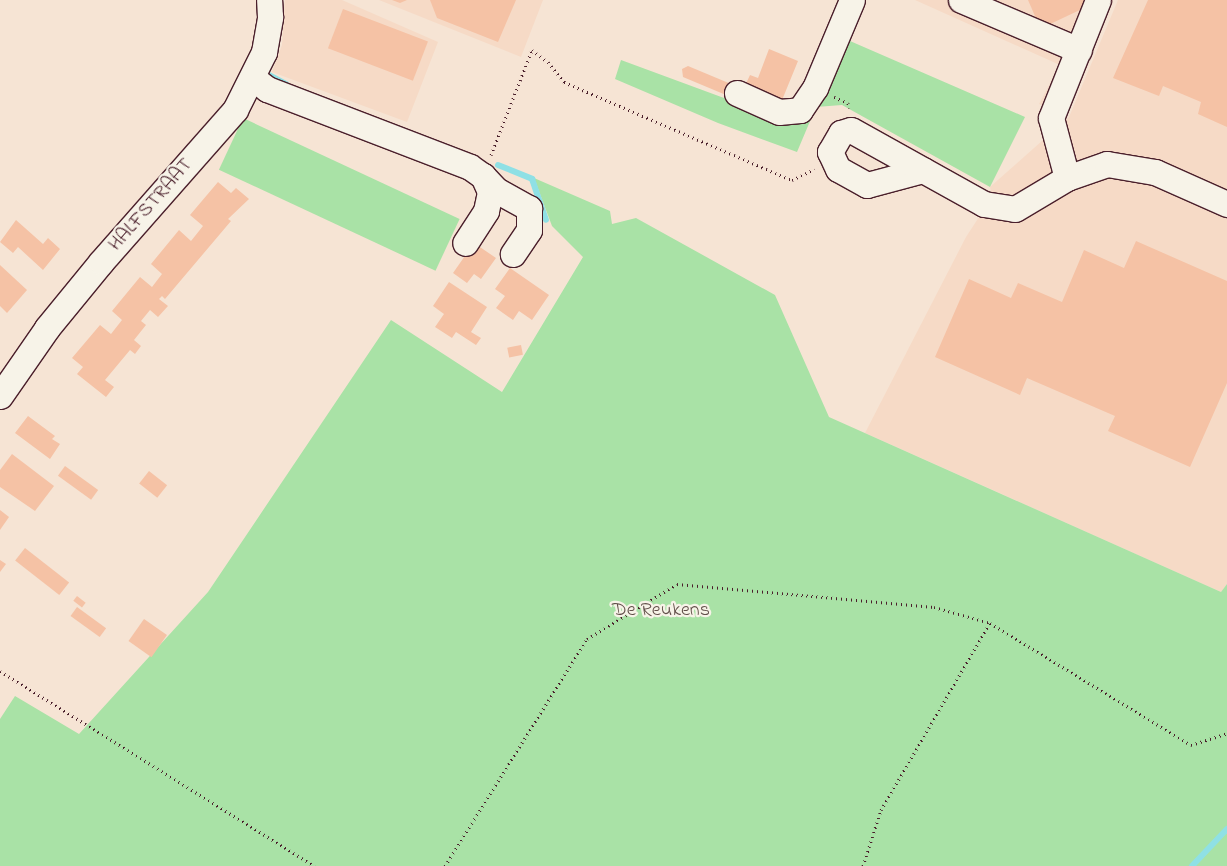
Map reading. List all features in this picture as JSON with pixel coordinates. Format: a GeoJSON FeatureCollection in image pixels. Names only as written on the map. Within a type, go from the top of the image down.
{"type":"FeatureCollection","features":[{"type":"Feature","properties":{"kind":"street","name":"HALFSTRAAT"},"geometry":{"type":"LineString","coordinates":[[0,396],[47,328],[101,262],[234,110],[253,78],[264,52],[270,16],[269,0]]}},
{"type":"Feature","properties":{"kind":"street"},"geometry":{"type":"LineString","coordinates":[[737,93],[779,112],[800,110],[815,88],[852,0]]}},
{"type":"Feature","properties":{"kind":"street"},"geometry":{"type":"LineString","coordinates":[[961,0],[1079,50]]}},
{"type":"Feature","properties":{"kind":"street"},"geometry":{"type":"LineString","coordinates":[[1067,178],[1051,118],[1098,0]]}},
{"type":"Feature","properties":{"kind":"street"},"geometry":{"type":"LineString","coordinates":[[253,78],[267,89],[470,167],[496,190],[529,208],[529,230],[513,254]]}},
{"type":"Feature","properties":{"kind":"street"},"geometry":{"type":"LineString","coordinates":[[923,170],[867,185],[838,169],[830,152],[841,133],[851,130],[923,170],[984,204],[1015,209],[1067,178],[1107,164],[1155,172],[1227,204]]}},
{"type":"Feature","properties":{"kind":"street"},"geometry":{"type":"LineString","coordinates":[[465,243],[486,211],[490,192],[482,176]]}},
{"type":"Feature","properties":{"kind":"path"},"geometry":{"type":"LineString","coordinates":[[482,176],[532,50],[548,62],[564,82],[792,180],[814,170],[830,152]]}},
{"type":"Feature","properties":{"kind":"path"},"geometry":{"type":"LineString","coordinates":[[815,88],[848,103],[851,130]]}},
{"type":"Feature","properties":{"kind":"path"},"geometry":{"type":"LineString","coordinates":[[445,866],[588,639],[677,584],[934,607],[990,624],[1191,745],[1227,733]]}},
{"type":"Feature","properties":{"kind":"path"},"geometry":{"type":"LineString","coordinates":[[863,866],[882,810],[990,624]]}},
{"type":"Feature","properties":{"kind":"path"},"geometry":{"type":"LineString","coordinates":[[0,671],[314,866]]}},
{"type":"Feature","properties":{"kind":"shaded area"},"geometry":{"type":"Polygon","coordinates":[[[285,0],[342,0],[438,42],[407,122],[272,72],[282,45],[285,0]]]}},
{"type":"Feature","properties":{"kind":"shaded area"},"geometry":{"type":"Polygon","coordinates":[[[379,0],[543,0],[521,57],[379,0]]]}},
{"type":"Feature","properties":{"kind":"shaded area"},"geometry":{"type":"Polygon","coordinates":[[[915,0],[1113,0],[1065,116],[1039,104],[1060,65],[915,0]]]}},
{"type":"Feature","properties":{"kind":"shaded area"},"geometry":{"type":"Polygon","coordinates":[[[1118,0],[1227,0],[1227,584],[1221,592],[865,433],[966,237],[992,197],[990,187],[1069,117],[1118,0]]]}},
{"type":"Feature","properties":{"kind":"green space"},"geometry":{"type":"Polygon","coordinates":[[[850,41],[1025,117],[990,187],[842,105],[816,107],[797,152],[718,123],[615,79],[621,60],[786,121],[809,110],[850,41]]]}},
{"type":"Feature","properties":{"kind":"green space"},"geometry":{"type":"Polygon","coordinates":[[[243,118],[460,219],[436,271],[219,170],[243,118]]]}},
{"type":"Feature","properties":{"kind":"green space","name":"De Reukens"},"geometry":{"type":"Polygon","coordinates":[[[534,178],[610,211],[612,224],[636,218],[775,295],[829,417],[1221,592],[1227,584],[1227,866],[0,866],[0,719],[15,696],[79,734],[208,592],[391,320],[502,392],[583,257],[552,226],[534,178]]]}},
{"type":"Feature","properties":{"kind":"building"},"geometry":{"type":"Polygon","coordinates":[[[392,0],[407,0],[400,3],[392,0]]]}},
{"type":"Feature","properties":{"kind":"building"},"geometry":{"type":"Polygon","coordinates":[[[430,0],[516,0],[498,42],[437,18],[430,0]]]}},
{"type":"Feature","properties":{"kind":"building"},"geometry":{"type":"Polygon","coordinates":[[[1028,0],[1087,0],[1084,8],[1046,26],[1038,23],[1028,0]]]}},
{"type":"Feature","properties":{"kind":"building"},"geometry":{"type":"Polygon","coordinates":[[[1148,0],[1227,0],[1227,127],[1198,114],[1201,102],[1163,86],[1159,96],[1113,78],[1148,0]]]}},
{"type":"Feature","properties":{"kind":"building"},"geometry":{"type":"Polygon","coordinates":[[[343,9],[428,42],[413,81],[328,48],[343,9]]]}},
{"type":"Feature","properties":{"kind":"building"},"geometry":{"type":"Polygon","coordinates":[[[769,49],[798,61],[780,105],[743,90],[750,75],[758,78],[769,49]]]}},
{"type":"Feature","properties":{"kind":"building"},"geometry":{"type":"Polygon","coordinates":[[[688,66],[731,84],[726,95],[683,77],[682,69],[688,66]]]}},
{"type":"Feature","properties":{"kind":"building"},"geometry":{"type":"Polygon","coordinates":[[[218,182],[231,193],[236,188],[249,199],[228,219],[231,221],[165,299],[162,296],[159,299],[168,306],[158,317],[150,310],[141,321],[146,325],[134,340],[141,346],[135,354],[130,350],[105,380],[114,387],[106,397],[77,374],[83,367],[72,358],[100,325],[111,334],[122,320],[112,311],[140,277],[152,287],[162,274],[151,264],[179,230],[191,241],[203,226],[190,215],[218,182]]]}},
{"type":"Feature","properties":{"kind":"building"},"geometry":{"type":"Polygon","coordinates":[[[16,220],[43,244],[48,238],[60,249],[43,270],[18,247],[13,253],[0,242],[16,220]]]}},
{"type":"Feature","properties":{"kind":"building"},"geometry":{"type":"Polygon","coordinates":[[[1136,241],[1227,281],[1227,383],[1190,467],[1108,431],[1115,416],[1027,378],[1020,395],[935,357],[969,279],[1011,298],[1018,283],[1062,302],[1084,250],[1124,268],[1136,241]]]}},
{"type":"Feature","properties":{"kind":"building"},"geometry":{"type":"Polygon","coordinates":[[[474,243],[496,258],[481,279],[474,274],[467,283],[453,273],[474,243]]]}},
{"type":"Feature","properties":{"kind":"building"},"geometry":{"type":"Polygon","coordinates":[[[0,265],[27,290],[7,313],[0,306],[0,265]]]}},
{"type":"Feature","properties":{"kind":"building"},"geometry":{"type":"Polygon","coordinates":[[[510,268],[549,295],[532,320],[519,311],[513,320],[496,308],[505,296],[495,289],[510,268]]]}},
{"type":"Feature","properties":{"kind":"building"},"geometry":{"type":"Polygon","coordinates":[[[449,282],[487,307],[471,332],[481,338],[476,345],[456,332],[452,338],[435,327],[444,314],[433,306],[449,282]]]}},
{"type":"Feature","properties":{"kind":"building"},"geometry":{"type":"Polygon","coordinates":[[[521,345],[523,355],[509,357],[507,348],[521,345]]]}},
{"type":"Feature","properties":{"kind":"building"},"geometry":{"type":"Polygon","coordinates":[[[28,416],[55,436],[52,439],[60,444],[50,459],[15,433],[28,416]]]}},
{"type":"Feature","properties":{"kind":"building"},"geometry":{"type":"Polygon","coordinates":[[[12,454],[54,486],[35,511],[0,487],[0,470],[12,454]]]}},
{"type":"Feature","properties":{"kind":"building"},"geometry":{"type":"Polygon","coordinates":[[[65,466],[98,490],[91,500],[58,476],[65,466]]]}},
{"type":"Feature","properties":{"kind":"building"},"geometry":{"type":"Polygon","coordinates":[[[149,471],[167,485],[157,498],[139,484],[149,471]]]}},
{"type":"Feature","properties":{"kind":"building"},"geometry":{"type":"Polygon","coordinates":[[[0,510],[9,517],[0,530],[0,510]]]}},
{"type":"Feature","properties":{"kind":"building"},"geometry":{"type":"Polygon","coordinates":[[[25,548],[69,582],[59,595],[15,561],[25,548]]]}},
{"type":"Feature","properties":{"kind":"building"},"geometry":{"type":"Polygon","coordinates":[[[0,560],[6,564],[0,572],[0,560]]]}},
{"type":"Feature","properties":{"kind":"building"},"geometry":{"type":"Polygon","coordinates":[[[77,596],[86,603],[82,608],[73,601],[77,596]]]}},
{"type":"Feature","properties":{"kind":"building"},"geometry":{"type":"Polygon","coordinates":[[[77,607],[106,628],[100,637],[71,616],[77,607]]]}},
{"type":"Feature","properties":{"kind":"building"},"geometry":{"type":"Polygon","coordinates":[[[144,619],[167,635],[151,657],[129,641],[144,619]]]}},
{"type":"Feature","properties":{"kind":"waterway"},"geometry":{"type":"LineString","coordinates":[[265,73],[286,84]]}},
{"type":"Feature","properties":{"kind":"waterway"},"geometry":{"type":"LineString","coordinates":[[498,165],[532,179],[546,220]]}},
{"type":"Feature","properties":{"kind":"waterway"},"geometry":{"type":"LineString","coordinates":[[1192,866],[1227,829]]}}]}
